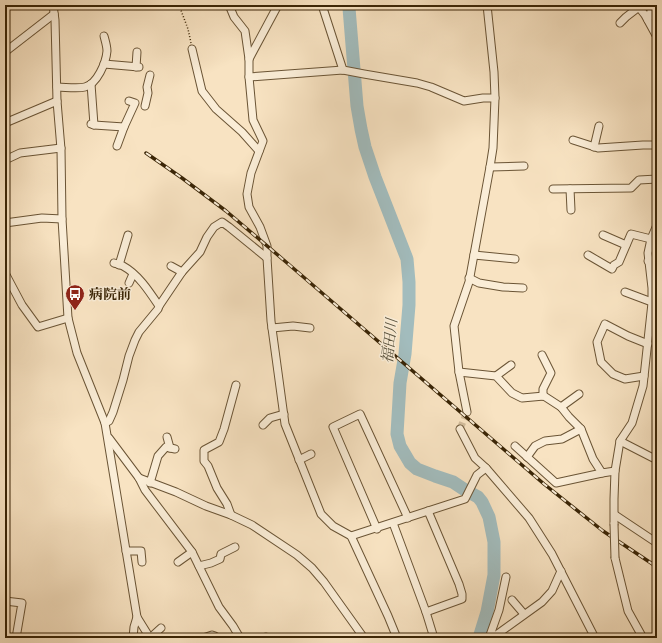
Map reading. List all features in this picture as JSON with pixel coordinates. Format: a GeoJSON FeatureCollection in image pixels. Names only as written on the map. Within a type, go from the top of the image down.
{"type":"FeatureCollection","features":[{"type":"Feature","properties":{"kind":"street"},"geometry":{"type":"LineString","coordinates":[[53,5],[57,101],[61,148],[62,219],[68,318],[77,353],[105,423],[137,617],[150,638],[161,628]]}},
{"type":"Feature","properties":{"kind":"street"},"geometry":{"type":"LineString","coordinates":[[229,5],[234,17],[245,31],[250,59],[253,120],[263,141],[251,173],[247,194],[249,207],[267,246],[272,328],[285,424],[321,514],[333,526],[351,536],[397,638]]}},
{"type":"Feature","properties":{"kind":"street"},"geometry":{"type":"LineString","coordinates":[[250,59],[278,5]]}},
{"type":"Feature","properties":{"kind":"street"},"geometry":{"type":"LineString","coordinates":[[322,5],[343,70]]}},
{"type":"Feature","properties":{"kind":"street"},"geometry":{"type":"LineString","coordinates":[[466,412],[459,372],[454,326],[469,278],[474,255],[492,148],[495,98],[494,72],[487,5]]}},
{"type":"Feature","properties":{"kind":"street"},"geometry":{"type":"LineString","coordinates":[[648,20],[653,5]]}},
{"type":"Feature","properties":{"kind":"street"},"geometry":{"type":"LineString","coordinates":[[620,23],[638,6],[656,34]]}},
{"type":"Feature","properties":{"kind":"street"},"geometry":{"type":"LineString","coordinates":[[5,52],[54,14]]}},
{"type":"Feature","properties":{"kind":"street"},"geometry":{"type":"LineString","coordinates":[[57,87],[84,87],[91,84],[97,77],[104,64],[107,50],[104,36]]}},
{"type":"Feature","properties":{"kind":"street"},"geometry":{"type":"LineString","coordinates":[[192,49],[202,91],[216,109],[242,132],[259,151]]}},
{"type":"Feature","properties":{"kind":"street"},"geometry":{"type":"LineString","coordinates":[[104,64],[138,67],[137,52]]}},
{"type":"Feature","properties":{"kind":"street"},"geometry":{"type":"LineString","coordinates":[[250,77],[343,70],[417,83],[431,87],[464,101],[495,98]]}},
{"type":"Feature","properties":{"kind":"street"},"geometry":{"type":"LineString","coordinates":[[117,146],[132,102],[146,106],[148,93],[147,87],[150,75]]}},
{"type":"Feature","properties":{"kind":"street"},"geometry":{"type":"LineString","coordinates":[[91,84],[92,124],[124,127]]}},
{"type":"Feature","properties":{"kind":"street"},"geometry":{"type":"LineString","coordinates":[[5,123],[57,101]]}},
{"type":"Feature","properties":{"kind":"street"},"geometry":{"type":"LineString","coordinates":[[594,147],[599,126]]}},
{"type":"Feature","properties":{"kind":"street"},"geometry":{"type":"LineString","coordinates":[[573,140],[598,148],[657,145]]}},
{"type":"Feature","properties":{"kind":"street"},"geometry":{"type":"LineString","coordinates":[[5,160],[20,153],[61,148]]}},
{"type":"Feature","properties":{"kind":"street"},"geometry":{"type":"LineString","coordinates":[[490,167],[524,166]]}},
{"type":"Feature","properties":{"kind":"street"},"geometry":{"type":"LineString","coordinates":[[554,189],[631,188],[639,180],[657,180]]}},
{"type":"Feature","properties":{"kind":"street"},"geometry":{"type":"LineString","coordinates":[[570,189],[571,210]]}},
{"type":"Feature","properties":{"kind":"street"},"geometry":{"type":"LineString","coordinates":[[5,223],[42,218],[62,219]]}},
{"type":"Feature","properties":{"kind":"street"},"geometry":{"type":"LineString","coordinates":[[105,423],[109,421],[113,412],[129,356],[139,332],[158,309],[182,272],[200,252],[214,227],[222,222],[267,258]]}},
{"type":"Feature","properties":{"kind":"street"},"geometry":{"type":"LineString","coordinates":[[643,638],[628,611],[615,558],[614,499],[615,471],[620,441],[632,423],[643,386],[655,304],[648,253],[651,238],[657,225]]}},
{"type":"Feature","properties":{"kind":"street"},"geometry":{"type":"LineString","coordinates":[[588,255],[612,269],[614,265],[619,262],[631,234],[651,238]]}},
{"type":"Feature","properties":{"kind":"street"},"geometry":{"type":"LineString","coordinates":[[128,235],[116,264],[122,266],[133,274],[149,290],[159,306]]}},
{"type":"Feature","properties":{"kind":"street"},"geometry":{"type":"LineString","coordinates":[[603,235],[626,245]]}},
{"type":"Feature","properties":{"kind":"street"},"geometry":{"type":"LineString","coordinates":[[474,255],[515,259]]}},
{"type":"Feature","properties":{"kind":"street"},"geometry":{"type":"LineString","coordinates":[[648,261],[657,260]]}},
{"type":"Feature","properties":{"kind":"street"},"geometry":{"type":"LineString","coordinates":[[171,266],[182,272]]}},
{"type":"Feature","properties":{"kind":"street"},"geometry":{"type":"LineString","coordinates":[[5,273],[22,305],[38,327],[68,318]]}},
{"type":"Feature","properties":{"kind":"street"},"geometry":{"type":"LineString","coordinates":[[129,283],[133,274]]}},
{"type":"Feature","properties":{"kind":"street"},"geometry":{"type":"LineString","coordinates":[[469,278],[479,283],[503,287],[523,288]]}},
{"type":"Feature","properties":{"kind":"street"},"geometry":{"type":"LineString","coordinates":[[625,292],[655,304]]}},
{"type":"Feature","properties":{"kind":"street"},"geometry":{"type":"LineString","coordinates":[[644,376],[625,379],[614,374],[601,362],[597,342],[605,324],[648,344]]}},
{"type":"Feature","properties":{"kind":"street"},"geometry":{"type":"LineString","coordinates":[[272,328],[292,326],[310,328]]}},
{"type":"Feature","properties":{"kind":"street"},"geometry":{"type":"LineString","coordinates":[[542,355],[551,373],[543,389],[543,396]]}},
{"type":"Feature","properties":{"kind":"street"},"geometry":{"type":"LineString","coordinates":[[496,376],[511,365]]}},
{"type":"Feature","properties":{"kind":"street"},"geometry":{"type":"LineString","coordinates":[[459,372],[496,376],[512,393],[522,398],[544,396],[561,407],[581,429],[593,459],[602,473]]}},
{"type":"Feature","properties":{"kind":"street"},"geometry":{"type":"LineString","coordinates":[[231,515],[228,504],[217,488],[208,466],[204,461],[204,450],[219,442],[236,385]]}},
{"type":"Feature","properties":{"kind":"street"},"geometry":{"type":"LineString","coordinates":[[561,407],[578,394]]}},
{"type":"Feature","properties":{"kind":"street"},"geometry":{"type":"LineString","coordinates":[[263,425],[270,418],[284,414]]}},
{"type":"Feature","properties":{"kind":"street"},"geometry":{"type":"LineString","coordinates":[[376,529],[333,427],[360,414],[408,518]]}},
{"type":"Feature","properties":{"kind":"street"},"geometry":{"type":"LineString","coordinates":[[460,429],[475,458],[486,468],[529,518],[552,554],[595,638]]}},
{"type":"Feature","properties":{"kind":"street"},"geometry":{"type":"LineString","coordinates":[[527,457],[535,446],[545,441],[562,439],[581,429]]}},
{"type":"Feature","properties":{"kind":"street"},"geometry":{"type":"LineString","coordinates":[[108,436],[139,478],[145,490],[192,552],[219,607],[240,638]]}},
{"type":"Feature","properties":{"kind":"street"},"geometry":{"type":"LineString","coordinates":[[150,483],[158,456],[166,446],[173,448],[167,437]]}},
{"type":"Feature","properties":{"kind":"street"},"geometry":{"type":"LineString","coordinates":[[620,441],[657,460]]}},
{"type":"Feature","properties":{"kind":"street"},"geometry":{"type":"LineString","coordinates":[[515,446],[556,483],[615,471]]}},
{"type":"Feature","properties":{"kind":"street"},"geometry":{"type":"LineString","coordinates":[[299,460],[311,454]]}},
{"type":"Feature","properties":{"kind":"street"},"geometry":{"type":"LineString","coordinates":[[351,536],[376,529],[464,498],[477,475],[486,468]]}},
{"type":"Feature","properties":{"kind":"street"},"geometry":{"type":"LineString","coordinates":[[139,478],[176,492],[252,525],[297,555],[312,568],[324,582],[364,638]]}},
{"type":"Feature","properties":{"kind":"street"},"geometry":{"type":"LineString","coordinates":[[426,612],[462,599],[459,584],[428,511]]}},
{"type":"Feature","properties":{"kind":"street"},"geometry":{"type":"LineString","coordinates":[[615,515],[657,543]]}},
{"type":"Feature","properties":{"kind":"street"},"geometry":{"type":"LineString","coordinates":[[393,523],[434,638]]}},
{"type":"Feature","properties":{"kind":"street"},"geometry":{"type":"LineString","coordinates":[[199,566],[212,563],[220,559],[221,554],[235,547]]}},
{"type":"Feature","properties":{"kind":"street"},"geometry":{"type":"LineString","coordinates":[[126,551],[141,551],[142,562]]}},
{"type":"Feature","properties":{"kind":"street"},"geometry":{"type":"LineString","coordinates":[[178,562],[192,552]]}},
{"type":"Feature","properties":{"kind":"street"},"geometry":{"type":"LineString","coordinates":[[491,638],[542,602],[552,591],[561,571]]}},
{"type":"Feature","properties":{"kind":"street"},"geometry":{"type":"LineString","coordinates":[[491,638],[506,577]]}},
{"type":"Feature","properties":{"kind":"street"},"geometry":{"type":"LineString","coordinates":[[512,600],[524,614]]}},
{"type":"Feature","properties":{"kind":"street"},"geometry":{"type":"LineString","coordinates":[[5,601],[22,603],[16,638]]}},
{"type":"Feature","properties":{"kind":"street"},"geometry":{"type":"LineString","coordinates":[[133,638],[137,617]]}},
{"type":"Feature","properties":{"kind":"street"},"geometry":{"type":"LineString","coordinates":[[203,638],[212,635],[215,636],[215,638]]}},
{"type":"Feature","properties":{"kind":"street"},"geometry":{"type":"LineString","coordinates":[[263,638],[266,638]]}},
{"type":"Feature","properties":{"kind":"path"},"geometry":{"type":"LineString","coordinates":[[178,5],[188,29],[192,49]]}},
{"type":"Feature","properties":{"kind":"waterway","name":"福田川"},"geometry":{"type":"LineString","coordinates":[[350,5],[349,8],[357,106],[365,147],[407,259],[409,305],[405,354],[400,383],[397,434],[400,446],[410,463],[417,469],[453,482],[478,497],[489,517],[494,542],[494,575],[487,612],[479,638]]}},
{"type":"Feature","properties":{"kind":"tunnel"},"geometry":{"type":"LineString","coordinates":[[460,429],[467,412]]}},
{"type":"Feature","properties":{"kind":"railway"},"geometry":{"type":"LineString","coordinates":[[146,153],[226,211],[544,484],[603,531],[657,567]]}},
{"type":"Feature","properties":{"kind":"place","name":"病院前"},"geometry":{"type":"Point","coordinates":[75,311]}}]}
